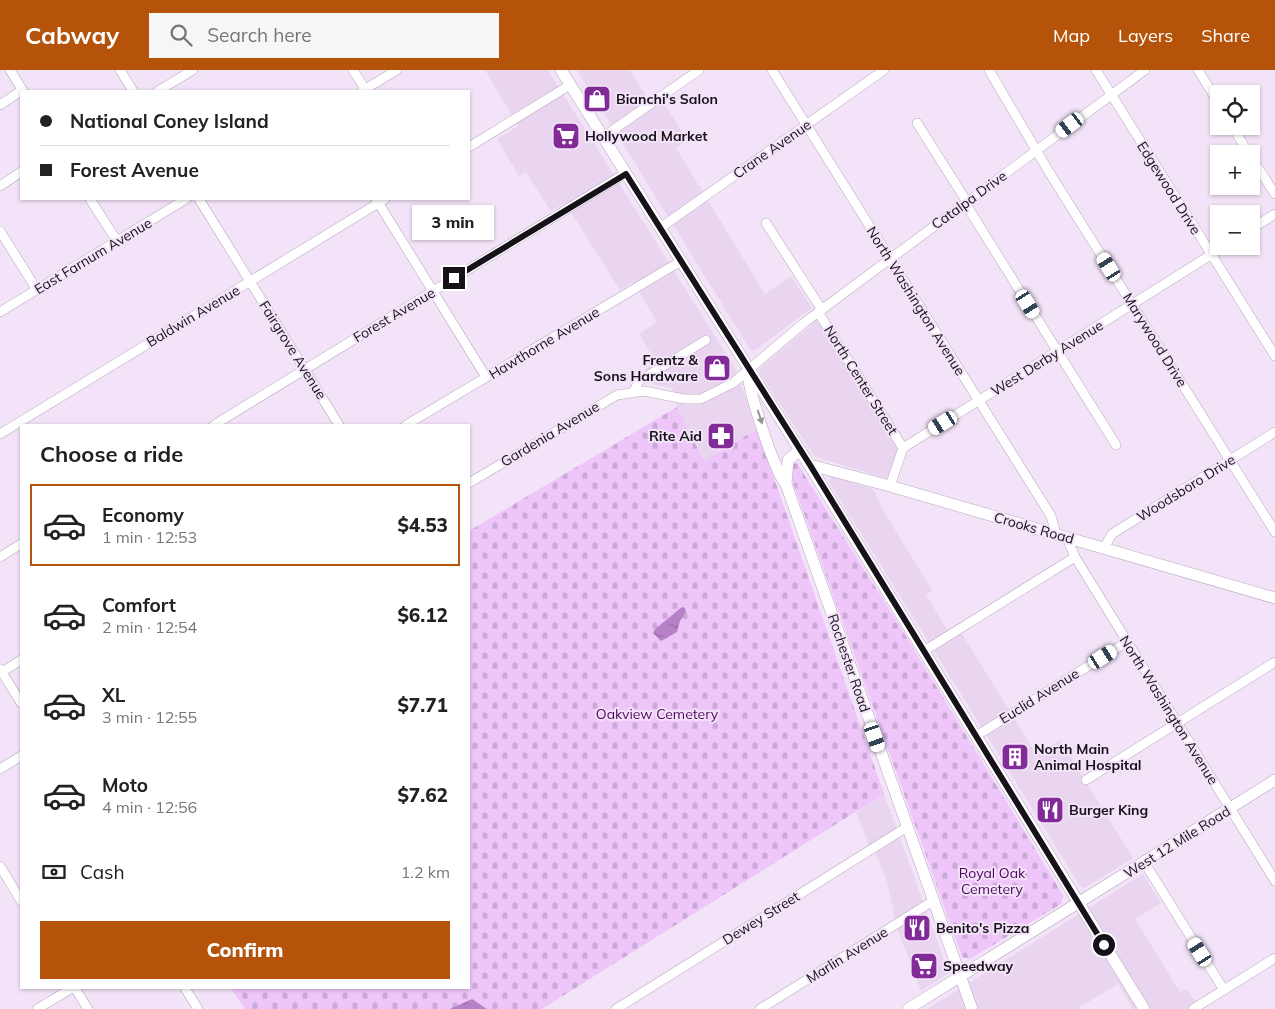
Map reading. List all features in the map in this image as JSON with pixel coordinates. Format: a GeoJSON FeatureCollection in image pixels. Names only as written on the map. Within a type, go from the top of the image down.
{"type":"FeatureCollection","features":[{"type":"Feature","properties":{"kind":"main road"},"geometry":{"type":"LineString","coordinates":[[561,70],[748,370],[810,465],[1144,1009]]}},
{"type":"Feature","properties":{"kind":"main road"},"geometry":{"type":"LineString","coordinates":[[748,370],[749,385],[768,442],[786,484]]}},
{"type":"Feature","properties":{"kind":"main road","name":"Rochester Road"},"geometry":{"type":"LineString","coordinates":[[800,450],[790,457],[786,464],[786,484],[972,1009]]}},
{"type":"Feature","properties":{"kind":"main road","name":"Crooks Road"},"geometry":{"type":"LineString","coordinates":[[810,465],[890,486],[1275,598]]}},
{"type":"Feature","properties":{"kind":"main road","name":"West 12 Mile Road"},"geometry":{"type":"LineString","coordinates":[[908,1009],[1275,780]]}},
{"type":"Feature","properties":{"kind":"street"},"geometry":{"type":"LineString","coordinates":[[10,70],[21,90]]}},
{"type":"Feature","properties":{"kind":"street"},"geometry":{"type":"LineString","coordinates":[[120,70],[132,90]]}},
{"type":"Feature","properties":{"kind":"street"},"geometry":{"type":"LineString","coordinates":[[160,90],[193,70]]}},
{"type":"Feature","properties":{"kind":"street"},"geometry":{"type":"LineString","coordinates":[[353,70],[364,90],[397,70]]}},
{"type":"Feature","properties":{"kind":"street"},"geometry":{"type":"LineString","coordinates":[[603,137],[699,70]]}},
{"type":"Feature","properties":{"kind":"street","name":"North Washington Avenue"},"geometry":{"type":"LineString","coordinates":[[772,70],[1051,516],[1275,881]]}},
{"type":"Feature","properties":{"kind":"street","name":"Crane Avenue"},"geometry":{"type":"LineString","coordinates":[[660,228],[884,70]]}},
{"type":"Feature","properties":{"kind":"street","name":"Marywood Drive"},"geometry":{"type":"LineString","coordinates":[[989,70],[1275,532]]}},
{"type":"Feature","properties":{"kind":"street","name":"Edgewood Drive"},"geometry":{"type":"LineString","coordinates":[[1096,70],[1210,253]]}},
{"type":"Feature","properties":{"kind":"street","name":"Catalpa Drive"},"geometry":{"type":"LineString","coordinates":[[748,370],[794,330],[1145,70]]}},
{"type":"Feature","properties":{"kind":"street"},"geometry":{"type":"LineString","coordinates":[[1198,70],[1210,89]]}},
{"type":"Feature","properties":{"kind":"street"},"geometry":{"type":"LineString","coordinates":[[470,147],[570,85]]}},
{"type":"Feature","properties":{"kind":"street"},"geometry":{"type":"LineString","coordinates":[[0,105],[20,92]]}},
{"type":"Feature","properties":{"kind":"street"},"geometry":{"type":"LineString","coordinates":[[917,123],[1116,445]]}},
{"type":"Feature","properties":{"kind":"street"},"geometry":{"type":"LineString","coordinates":[[1260,171],[1275,194]]}},
{"type":"Feature","properties":{"kind":"street"},"geometry":{"type":"LineString","coordinates":[[0,186],[20,173]]}},
{"type":"Feature","properties":{"kind":"street","name":"Forest Avenue"},"geometry":{"type":"LineString","coordinates":[[216,424],[626,174]]}},
{"type":"Feature","properties":{"kind":"street"},"geometry":{"type":"LineString","coordinates":[[91,200],[116,241]]}},
{"type":"Feature","properties":{"kind":"street","name":"East Farnum Avenue"},"geometry":{"type":"LineString","coordinates":[[0,312],[184,200]]}},
{"type":"Feature","properties":{"kind":"street","name":"Fairgrove Avenue"},"geometry":{"type":"LineString","coordinates":[[200,200],[338,424]]}},
{"type":"Feature","properties":{"kind":"street"},"geometry":{"type":"LineString","coordinates":[[380,200],[486,377]]}},
{"type":"Feature","properties":{"kind":"street","name":"Baldwin Avenue"},"geometry":{"type":"LineString","coordinates":[[0,434],[380,200]]}},
{"type":"Feature","properties":{"kind":"street"},"geometry":{"type":"LineString","coordinates":[[1260,223],[1275,214]]}},
{"type":"Feature","properties":{"kind":"street","name":"North Center Street"},"geometry":{"type":"LineString","coordinates":[[766,223],[903,448]]}},
{"type":"Feature","properties":{"kind":"street"},"geometry":{"type":"LineString","coordinates":[[0,231],[37,290]]}},
{"type":"Feature","properties":{"kind":"street","name":"Edgewood Drive"},"geometry":{"type":"LineString","coordinates":[[1211,255],[1275,356]]}},
{"type":"Feature","properties":{"kind":"street","name":"West Derby Avenue"},"geometry":{"type":"LineString","coordinates":[[903,448],[1211,255]]}},
{"type":"Feature","properties":{"kind":"street","name":"Hawthorne Avenue"},"geometry":{"type":"LineString","coordinates":[[408,424],[681,261]]}},
{"type":"Feature","properties":{"kind":"street","name":"Gardenia Avenue"},"geometry":{"type":"LineString","coordinates":[[634,391],[639,381],[706,340]]}},
{"type":"Feature","properties":{"kind":"street","name":"Gardenia Avenue"},"geometry":{"type":"LineString","coordinates":[[470,482],[608,400],[634,391],[668,394],[684,399],[701,399],[733,383],[748,370]]}},
{"type":"Feature","properties":{"kind":"street","name":"Woodsboro Drive"},"geometry":{"type":"LineString","coordinates":[[1104,548],[1112,534],[1275,432]]}},
{"type":"Feature","properties":{"kind":"street"},"geometry":{"type":"LineString","coordinates":[[890,486],[903,448]]}},
{"type":"Feature","properties":{"kind":"street"},"geometry":{"type":"LineString","coordinates":[[0,557],[20,545]]}},
{"type":"Feature","properties":{"kind":"street"},"geometry":{"type":"LineString","coordinates":[[924,651],[1075,557]]}},
{"type":"Feature","properties":{"kind":"street","name":"Euclid Avenue"},"geometry":{"type":"LineString","coordinates":[[976,736],[1127,642]]}},
{"type":"Feature","properties":{"kind":"street"},"geometry":{"type":"LineString","coordinates":[[20,660],[1,670],[20,702]]}},
{"type":"Feature","properties":{"kind":"street"},"geometry":{"type":"LineString","coordinates":[[1086,780],[1275,662]]}},
{"type":"Feature","properties":{"kind":"street"},"geometry":{"type":"LineString","coordinates":[[0,769],[20,757]]}},
{"type":"Feature","properties":{"kind":"street","name":"Dewey Street"},"geometry":{"type":"LineString","coordinates":[[616,1009],[907,827]]}},
{"type":"Feature","properties":{"kind":"street"},"geometry":{"type":"LineString","coordinates":[[1144,862],[1224,990]]}},
{"type":"Feature","properties":{"kind":"street"},"geometry":{"type":"LineString","coordinates":[[0,866],[20,899]]}},
{"type":"Feature","properties":{"kind":"street","name":"Marlin Avenue"},"geometry":{"type":"LineString","coordinates":[[760,1009],[933,901]]}},
{"type":"Feature","properties":{"kind":"street"},"geometry":{"type":"LineString","coordinates":[[1193,1009],[1275,958]]}},
{"type":"Feature","properties":{"kind":"street"},"geometry":{"type":"LineString","coordinates":[[37,1009],[72,989]]}},
{"type":"Feature","properties":{"kind":"street"},"geometry":{"type":"LineString","coordinates":[[75,989],[88,1009]]}},
{"type":"Feature","properties":{"kind":"street"},"geometry":{"type":"LineString","coordinates":[[186,989],[198,1009]]}},
{"type":"Feature","properties":{"kind":"shaded area"},"geometry":{"type":"Polygon","coordinates":[[[485,70],[548,70],[735,368],[757,429],[704,461],[677,407],[672,388],[654,385],[645,369],[656,362],[639,334],[657,322],[633,282],[620,290],[565,203],[551,211],[526,172],[519,176],[497,139],[518,126],[485,70]]]}},
{"type":"Feature","properties":{"kind":"shaded area"},"geometry":{"type":"Polygon","coordinates":[[[577,70],[630,70],[647,97],[664,103],[687,140],[676,148],[765,294],[791,276],[812,308],[754,351],[750,349],[577,70]]]}},
{"type":"Feature","properties":{"kind":"shaded area"},"geometry":{"type":"Polygon","coordinates":[[[817,320],[898,448],[890,475],[885,478],[815,457],[761,375],[759,369],[817,320]]]}},
{"type":"Feature","properties":{"kind":"shaded area"},"geometry":{"type":"Polygon","coordinates":[[[831,476],[873,489],[883,510],[932,590],[926,595],[948,631],[961,632],[1036,754],[1060,740],[1133,858],[1085,888],[1081,887],[829,482],[831,476]]]}},
{"type":"Feature","properties":{"kind":"shaded area"},"geometry":{"type":"Polygon","coordinates":[[[884,794],[949,973],[921,991],[897,928],[887,882],[875,851],[869,846],[856,812],[884,794]]]}},
{"type":"Feature","properties":{"kind":"shaded area"},"geometry":{"type":"Polygon","coordinates":[[[1143,874],[1161,903],[1135,919],[1180,992],[1187,989],[1200,1009],[1133,1009],[1118,984],[1077,1009],[927,1009],[1143,874]]]}},
{"type":"Feature","properties":{"kind":"green space","name":"Oakview Cemetery"},"geometry":{"type":"Polygon","coordinates":[[[677,407],[704,461],[757,429],[884,794],[542,1009],[245,1009],[232,989],[470,989],[470,530],[677,407]]]}},
{"type":"Feature","properties":{"kind":"green space","name":"Royal Oak Cemetery"},"geometry":{"type":"Polygon","coordinates":[[[797,463],[898,623],[1063,895],[1061,904],[970,959],[962,957],[792,480],[793,464],[797,463]]]}},
{"type":"Feature","properties":{"kind":"water"},"geometry":{"type":"Polygon","coordinates":[[[682,607],[685,608],[686,612],[680,621],[677,632],[661,641],[653,633],[655,629],[682,607]]]}},
{"type":"Feature","properties":{"kind":"water"},"geometry":{"type":"Polygon","coordinates":[[[472,999],[487,1009],[450,1009],[472,999]]]}},
{"type":"Feature","properties":{"kind":"place","name":"Bianchi's Salon"},"geometry":{"type":"Point","coordinates":[597,99]}},
{"type":"Feature","properties":{"kind":"place","name":"Hollywood Market"},"geometry":{"type":"Point","coordinates":[566,136]}},
{"type":"Feature","properties":{"kind":"place","name":"Frentz & Sons Hardware"},"geometry":{"type":"Point","coordinates":[717,368]}},
{"type":"Feature","properties":{"kind":"place","name":"Rite Aid"},"geometry":{"type":"Point","coordinates":[721,436]}},
{"type":"Feature","properties":{"kind":"place","name":"North Main Animal Hospital"},"geometry":{"type":"Point","coordinates":[1015,757]}},
{"type":"Feature","properties":{"kind":"place","name":"Burger King"},"geometry":{"type":"Point","coordinates":[1050,810]}},
{"type":"Feature","properties":{"kind":"place","name":"Benito's Pizza"},"geometry":{"type":"Point","coordinates":[917,928]}},
{"type":"Feature","properties":{"kind":"place","name":"Speedway"},"geometry":{"type":"Point","coordinates":[924,966]}},
{"type":"Feature","properties":{"kind":"route"},"geometry":{"type":"LineString","coordinates":[[454,278],[626,174],[810,465],[1104,945]]}}]}
